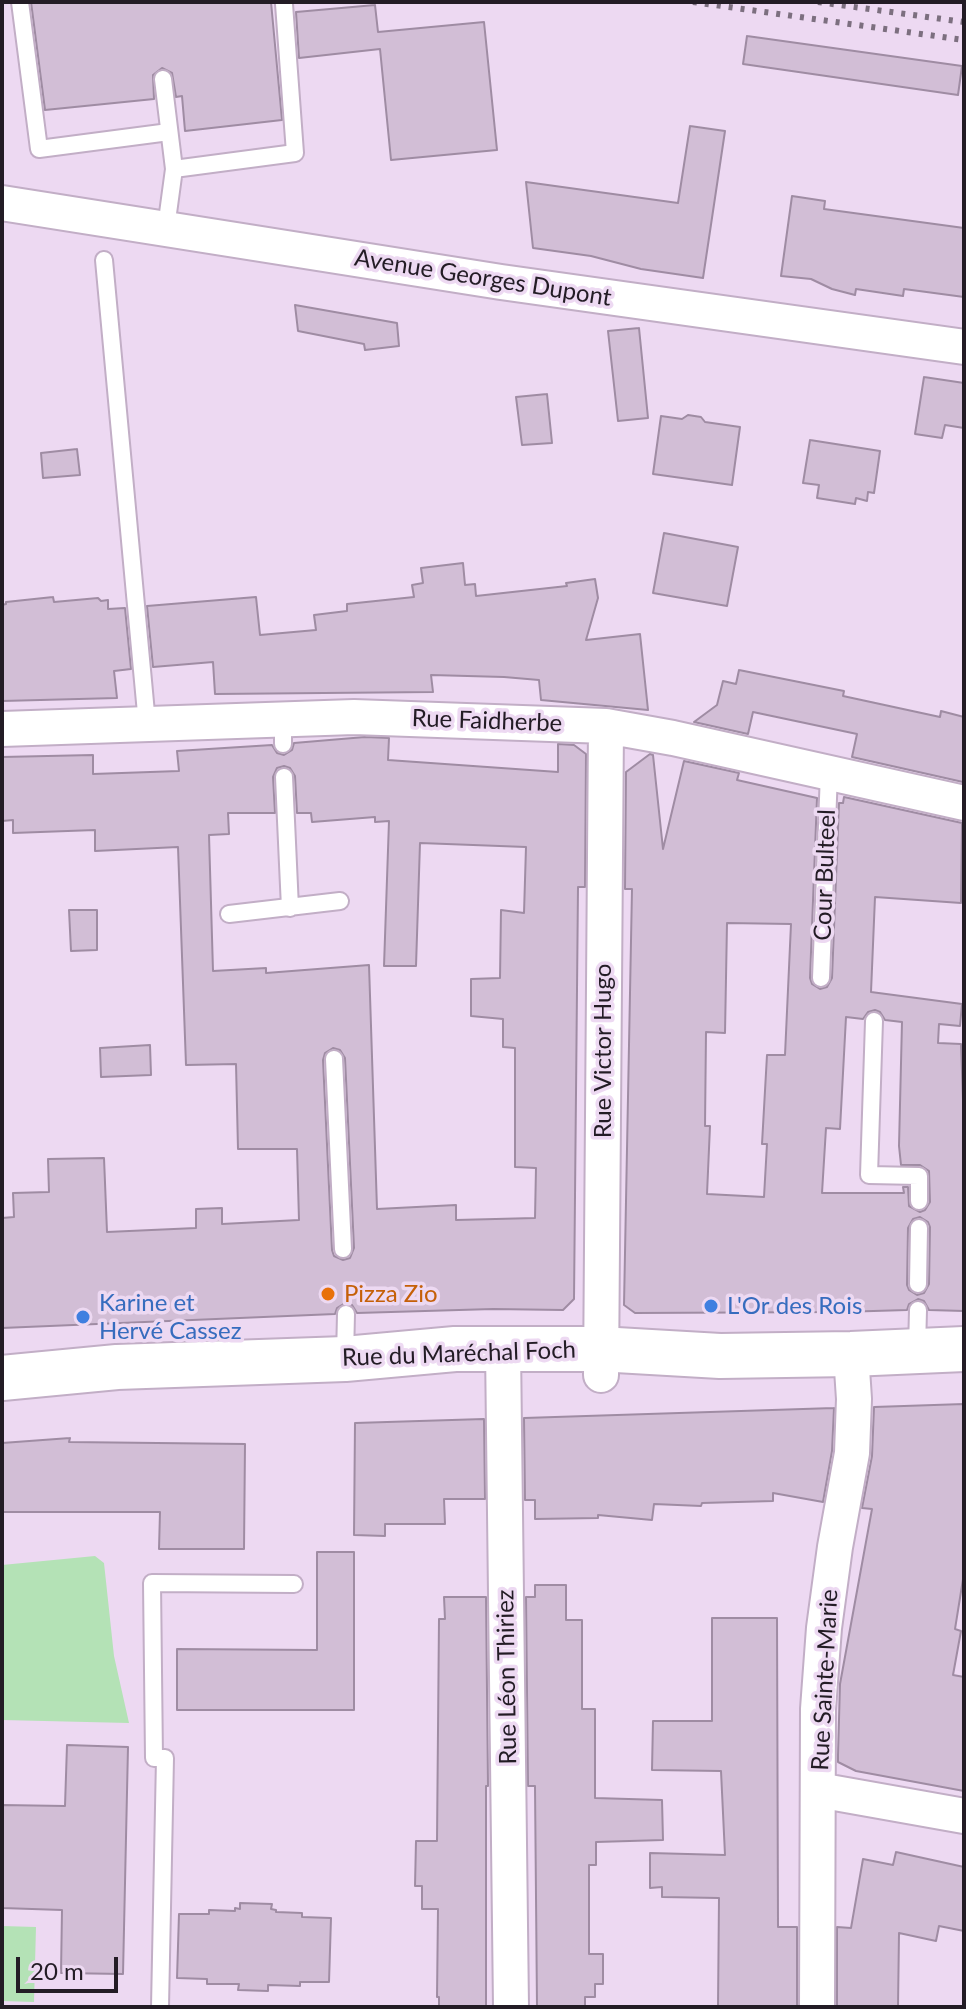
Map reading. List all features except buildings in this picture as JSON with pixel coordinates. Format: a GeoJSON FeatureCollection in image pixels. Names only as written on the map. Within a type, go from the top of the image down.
{"type":"FeatureCollection","features":[{"type":"Feature","properties":{"kind":"main road","name":"Rue du Maréchal Foch"},"geometry":{"type":"LineString","coordinates":[[852,1362],[918,1331],[964,1349]]}},
{"type":"Feature","properties":{"kind":"main road","name":"Rue du Maréchal Foch"},"geometry":{"type":"LineString","coordinates":[[2,1401],[345,1370],[444,1350],[504,1363],[600,1362],[696,1355],[964,1366]]}},
{"type":"Feature","properties":{"kind":"main road","name":"Rue du Maréchal Foch"},"geometry":{"type":"LineString","coordinates":[[2,1378],[117,1367],[345,1370]]}},
{"type":"Feature","properties":{"kind":"street","name":"Avenue Georges Dupont"},"geometry":{"type":"LineString","coordinates":[[2,203],[501,282],[964,347]]}},
{"type":"Feature","properties":{"kind":"street","name":"Rue Faidherbe"},"geometry":{"type":"LineString","coordinates":[[2,729],[147,724],[283,732],[393,717],[606,726],[964,803]]}},
{"type":"Feature","properties":{"kind":"street","name":"Rue Victor Hugo"},"geometry":{"type":"LineString","coordinates":[[600,1362],[606,726]]}},
{"type":"Feature","properties":{"kind":"street","name":"Rue Sainte-Marie"},"geometry":{"type":"LineString","coordinates":[[817,2007],[818,1709],[824,1628],[852,1453],[852,1362]]}},
{"type":"Feature","properties":{"kind":"street","name":"Rue Léon Thiriez"},"geometry":{"type":"LineString","coordinates":[[504,1363],[511,2007]]}},
{"type":"Feature","properties":{"kind":"street"},"geometry":{"type":"LineString","coordinates":[[818,1790],[964,1816]]}},
{"type":"Feature","properties":{"kind":"lane"},"geometry":{"type":"LineString","coordinates":[[20,2],[39,149],[169,132]]}},
{"type":"Feature","properties":{"kind":"lane"},"geometry":{"type":"LineString","coordinates":[[174,169],[295,153],[284,4]]}},
{"type":"Feature","properties":{"kind":"lane"},"geometry":{"type":"LineString","coordinates":[[163,79],[174,169],[166,228]]}},
{"type":"Feature","properties":{"kind":"lane"},"geometry":{"type":"LineString","coordinates":[[104,260],[147,724]]}},
{"type":"Feature","properties":{"kind":"lane","name":"Cour Bulteel"},"geometry":{"type":"LineString","coordinates":[[821,978],[829,773]]}},
{"type":"Feature","properties":{"kind":"lane"},"geometry":{"type":"LineString","coordinates":[[284,777],[290,908]]}},
{"type":"Feature","properties":{"kind":"lane"},"geometry":{"type":"LineString","coordinates":[[229,914],[340,901]]}},
{"type":"Feature","properties":{"kind":"lane"},"geometry":{"type":"LineString","coordinates":[[874,1021],[869,1175],[919,1176],[919,1201]]}},
{"type":"Feature","properties":{"kind":"lane"},"geometry":{"type":"LineString","coordinates":[[334,1059],[343,1249]]}},
{"type":"Feature","properties":{"kind":"lane"},"geometry":{"type":"LineString","coordinates":[[918,1284],[919,1228]]}},
{"type":"Feature","properties":{"kind":"lane"},"geometry":{"type":"LineString","coordinates":[[345,1370],[346,1314]]}},
{"type":"Feature","properties":{"kind":"lane"},"geometry":{"type":"LineString","coordinates":[[160,2007],[165,1758],[154,1758],[152,1583],[294,1584]]}},
{"type":"Feature","properties":{"kind":"green space"},"geometry":{"type":"Polygon","coordinates":[[[95,1556],[104,1563],[114,1656],[129,1723],[2,1720],[2,1565],[95,1556]]]}},
{"type":"Feature","properties":{"kind":"green space"},"geometry":{"type":"Polygon","coordinates":[[[2,1926],[36,1927],[34,2002],[2,2001],[2,1926]]]}},
{"type":"Feature","properties":{"kind":"railway"},"geometry":{"type":"LineString","coordinates":[[693,2],[964,40]]}},
{"type":"Feature","properties":{"kind":"railway"},"geometry":{"type":"LineString","coordinates":[[818,2],[964,22]]}},
{"type":"Feature","properties":{"kind":"place","name":"Pizza Zio"},"geometry":{"type":"Point","coordinates":[328,1294]}},
{"type":"Feature","properties":{"kind":"place","name":"L'Or des Rois"},"geometry":{"type":"Point","coordinates":[711,1306]}},
{"type":"Feature","properties":{"kind":"place","name":"Karine et Hervé Cassez"},"geometry":{"type":"Point","coordinates":[83,1317]}}]}
